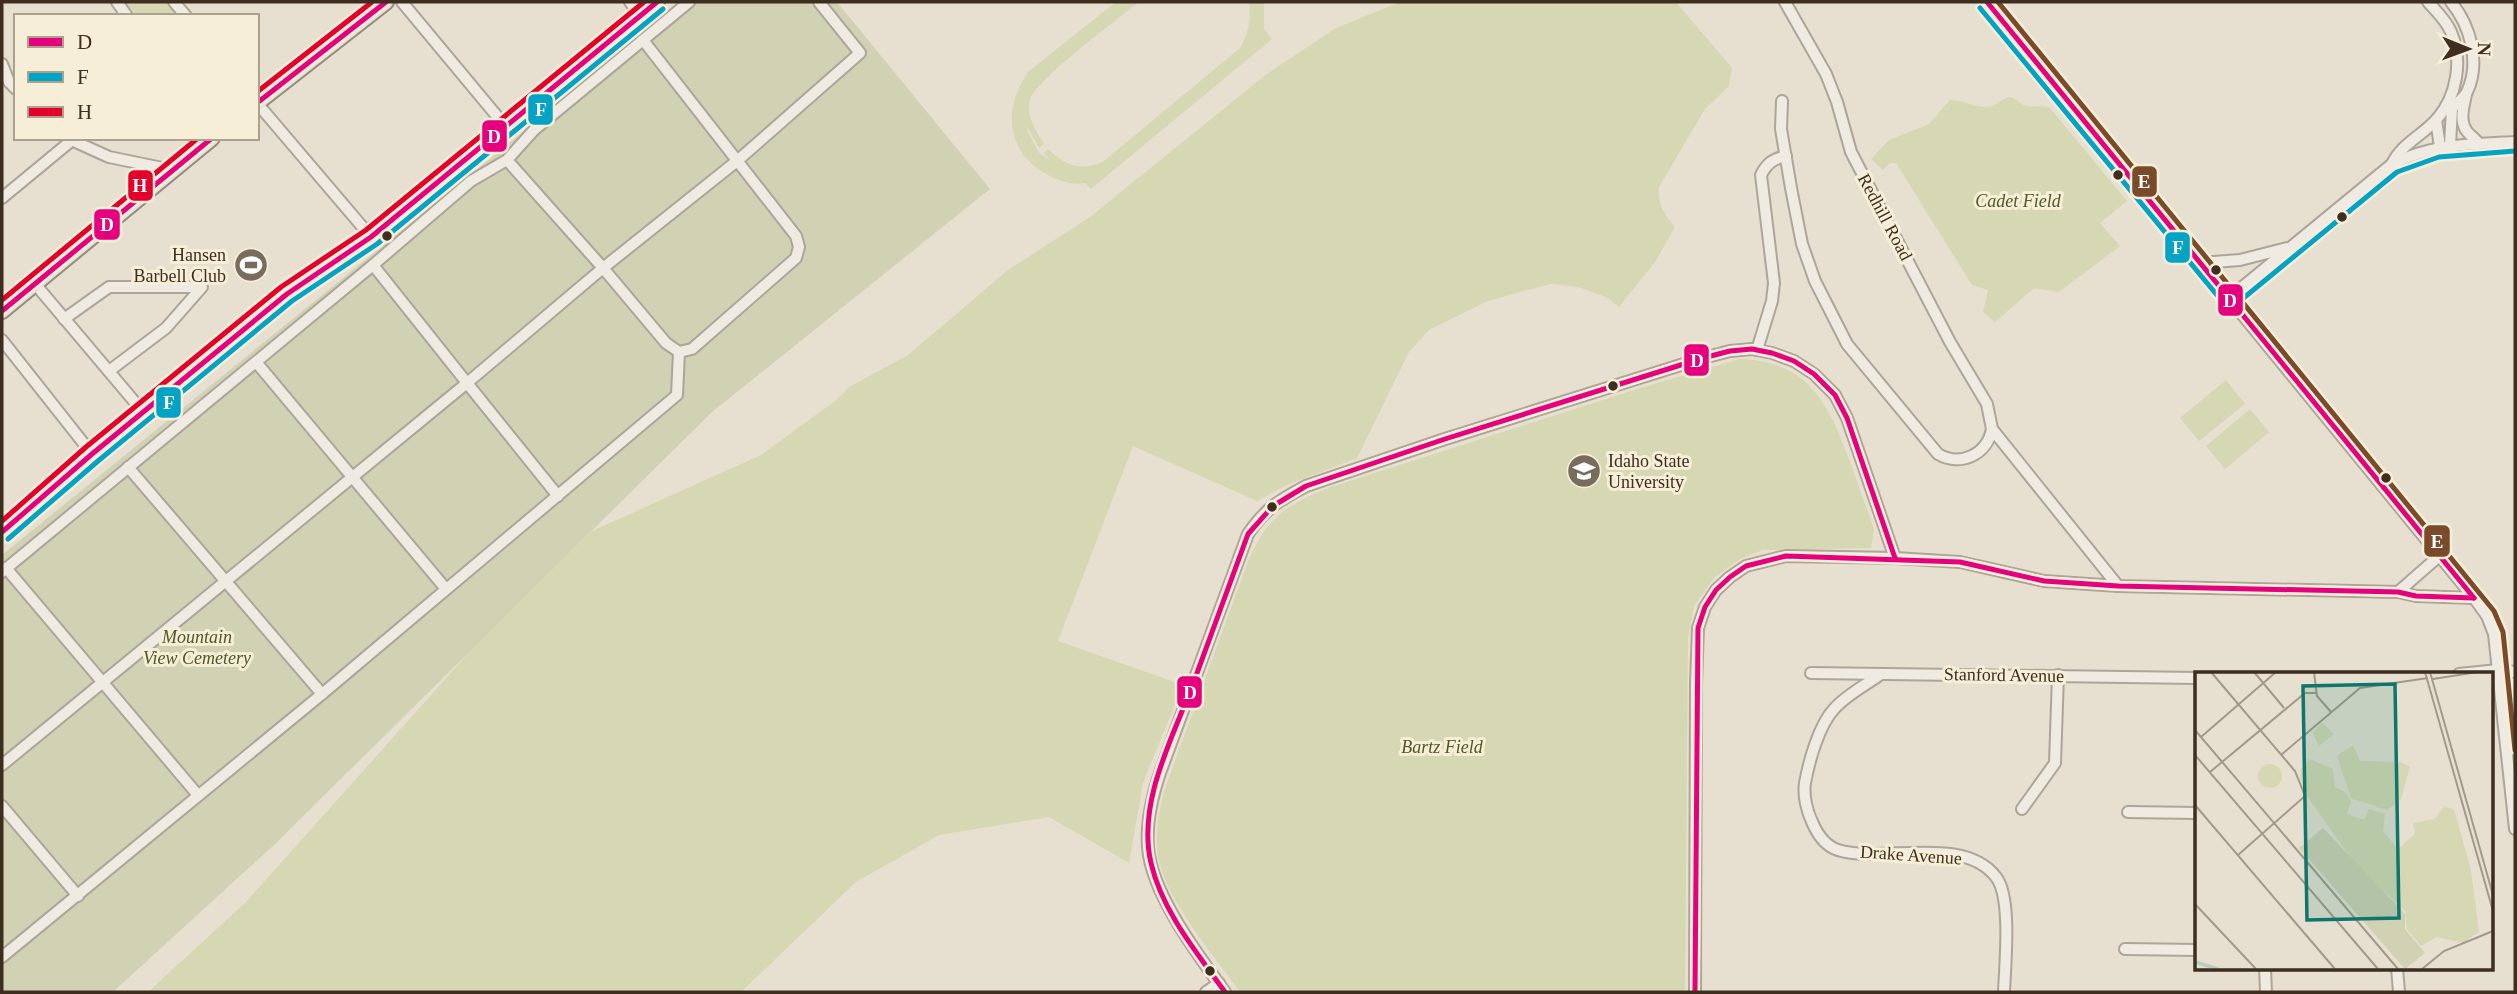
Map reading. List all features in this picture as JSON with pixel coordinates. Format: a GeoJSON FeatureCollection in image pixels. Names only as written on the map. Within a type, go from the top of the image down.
{"type":"FeatureCollection","features":[{"type":"Feature","properties":{"kind":"main road"},"geometry":{"type":"LineString","coordinates":[[259,101],[386,2]]}},
{"type":"Feature","properties":{"kind":"main road"},"geometry":{"type":"LineString","coordinates":[[2,531],[288,294],[372,237],[657,2]]}},
{"type":"Feature","properties":{"kind":"main road"},"geometry":{"type":"LineString","coordinates":[[2,311],[210,140]]}},
{"type":"Feature","properties":{"kind":"street"},"geometry":{"type":"LineString","coordinates":[[402,2],[506,127]]}},
{"type":"Feature","properties":{"kind":"street"},"geometry":{"type":"LineString","coordinates":[[630,2],[642,16]]}},
{"type":"Feature","properties":{"kind":"street"},"geometry":{"type":"LineString","coordinates":[[197,794],[4,570],[471,181],[507,160],[534,130],[689,2]]}},
{"type":"Feature","properties":{"kind":"street"},"geometry":{"type":"LineString","coordinates":[[2,765],[737,161],[860,53],[819,2]]}},
{"type":"Feature","properties":{"kind":"street","name":"Redhill Road"},"geometry":{"type":"LineString","coordinates":[[1785,2],[1826,74],[1851,152],[1950,342],[1987,404],[1992,429],[2119,586]]}},
{"type":"Feature","properties":{"kind":"street"},"geometry":{"type":"LineString","coordinates":[[1987,2],[2487,616],[2494,634],[2515,830]]}},
{"type":"Feature","properties":{"kind":"street"},"geometry":{"type":"LineString","coordinates":[[2392,164],[2396,155],[2410,141],[2436,120],[2454,88],[2457,63],[2451,33],[2428,2]]}},
{"type":"Feature","properties":{"kind":"street"},"geometry":{"type":"LineString","coordinates":[[2451,2],[2467,25],[2470,39],[2472,70],[2462,116],[2464,126],[2478,144]]}},
{"type":"Feature","properties":{"kind":"street"},"geometry":{"type":"LineString","coordinates":[[507,160],[604,268],[666,343],[679,352],[692,349],[796,258],[799,247],[796,236],[643,40]]}},
{"type":"Feature","properties":{"kind":"street"},"geometry":{"type":"LineString","coordinates":[[2,64],[9,86]]}},
{"type":"Feature","properties":{"kind":"street"},"geometry":{"type":"LineString","coordinates":[[2445,146],[2452,108],[2466,94]]}},
{"type":"Feature","properties":{"kind":"street"},"geometry":{"type":"LineString","coordinates":[[1782,102],[1781,129],[1802,244],[1815,281],[1847,344],[1938,454],[1948,460],[1962,460],[1981,451],[1990,441],[1992,429]]}},
{"type":"Feature","properties":{"kind":"street"},"geometry":{"type":"LineString","coordinates":[[259,105],[372,237]]}},
{"type":"Feature","properties":{"kind":"street"},"geometry":{"type":"LineString","coordinates":[[2436,120],[2445,146]]}},
{"type":"Feature","properties":{"kind":"street"},"geometry":{"type":"LineString","coordinates":[[2,198],[69,140],[109,157],[172,170]]}},
{"type":"Feature","properties":{"kind":"street"},"geometry":{"type":"LineString","coordinates":[[2229,298],[2392,164],[2412,154],[2445,146],[2515,142]]}},
{"type":"Feature","properties":{"kind":"street"},"geometry":{"type":"LineString","coordinates":[[1757,350],[1772,301],[1774,283],[1761,175],[1766,165],[1774,159],[1786,156]]}},
{"type":"Feature","properties":{"kind":"street"},"geometry":{"type":"LineString","coordinates":[[2200,263],[2240,260],[2290,247]]}},
{"type":"Feature","properties":{"kind":"street"},"geometry":{"type":"LineString","coordinates":[[373,265],[558,496]]}},
{"type":"Feature","properties":{"kind":"street"},"geometry":{"type":"LineString","coordinates":[[36,285],[144,413]]}},
{"type":"Feature","properties":{"kind":"street"},"geometry":{"type":"LineString","coordinates":[[64,319],[108,287],[202,287],[166,328],[109,371]]}},
{"type":"Feature","properties":{"kind":"street"},"geometry":{"type":"LineString","coordinates":[[2,340],[92,454]]}},
{"type":"Feature","properties":{"kind":"street"},"geometry":{"type":"LineString","coordinates":[[1206,992],[1222,988],[1168,907],[1151,871],[1147,827],[1164,762],[1248,534],[1262,513],[1306,486],[1375,462],[1703,358],[1730,351],[1757,350],[1794,360],[1814,374],[1835,395],[1847,418],[1895,558]]}},
{"type":"Feature","properties":{"kind":"street"},"geometry":{"type":"LineString","coordinates":[[2,957],[197,794],[322,694],[677,396],[679,352]]}},
{"type":"Feature","properties":{"kind":"street"},"geometry":{"type":"LineString","coordinates":[[256,362],[446,589]]}},
{"type":"Feature","properties":{"kind":"street"},"geometry":{"type":"LineString","coordinates":[[128,467],[322,694]]}},
{"type":"Feature","properties":{"kind":"street"},"geometry":{"type":"LineString","coordinates":[[1695,992],[1698,628],[1705,607],[1716,590],[1746,566],[1765,560],[1799,556],[1895,558],[1960,562],[2044,581],[2119,586],[2398,592],[2416,596],[2474,598]]}},
{"type":"Feature","properties":{"kind":"street"},"geometry":{"type":"LineString","coordinates":[[2398,592],[2438,557]]}},
{"type":"Feature","properties":{"kind":"street"},"geometry":{"type":"LineString","coordinates":[[2478,672],[2515,672]]}},
{"type":"Feature","properties":{"kind":"street","name":"Stanford Avenue"},"geometry":{"type":"LineString","coordinates":[[1811,673],[2195,678]]}},
{"type":"Feature","properties":{"kind":"street","name":"Drake Avenue"},"geometry":{"type":"LineString","coordinates":[[1881,674],[1833,709],[1811,753],[1804,788],[1808,815],[1820,838],[1836,850],[1957,855],[1981,862],[1997,878],[2005,904],[2004,992]]}},
{"type":"Feature","properties":{"kind":"street"},"geometry":{"type":"LineString","coordinates":[[2022,809],[2055,763],[2058,675]]}},
{"type":"Feature","properties":{"kind":"street"},"geometry":{"type":"LineString","coordinates":[[2,806],[78,896]]}},
{"type":"Feature","properties":{"kind":"street"},"geometry":{"type":"LineString","coordinates":[[2128,812],[2195,813]]}},
{"type":"Feature","properties":{"kind":"street"},"geometry":{"type":"LineString","coordinates":[[2125,949],[2195,950]]}},
{"type":"Feature","properties":{"kind":"street"},"geometry":{"type":"LineString","coordinates":[[2265,970],[2266,992]]}},
{"type":"Feature","properties":{"kind":"street"},"geometry":{"type":"LineString","coordinates":[[2398,970],[2399,992]]}},
{"type":"Feature","properties":{"kind":"green space"},"geometry":{"type":"Polygon","coordinates":[[[124,2],[166,2],[175,14],[136,14],[124,2]]]}},
{"type":"Feature","properties":{"kind":"green space","name":"Mountain View Cemetery"},"geometry":{"type":"Polygon","coordinates":[[[683,2],[837,2],[990,189],[712,412],[275,844],[113,992],[2,992],[2,555],[683,2]]]}},
{"type":"Feature","properties":{"kind":"green space"},"geometry":{"type":"Polygon","coordinates":[[[1116,2],[1139,2],[1047,77],[1030,99],[1030,117],[1044,144],[1039,148],[1028,128],[1028,132],[1039,153],[1050,160],[1044,153],[1048,149],[1074,166],[1088,166],[1104,161],[1240,48],[1249,26],[1249,2],[1264,2],[1264,29],[1272,39],[1091,189],[1085,183],[1065,182],[1054,178],[1026,158],[1013,132],[1014,101],[1029,71],[1116,2]]]}},
{"type":"Feature","properties":{"kind":"green space"},"geometry":{"type":"Polygon","coordinates":[[[1400,2],[1676,2],[1732,68],[1729,86],[1705,109],[1659,187],[1662,209],[1675,227],[1655,262],[1619,307],[1606,297],[1578,287],[1550,284],[1488,301],[1429,330],[1409,352],[1357,458],[1287,485],[1257,501],[1133,446],[1058,641],[1183,685],[1143,783],[1129,863],[1049,817],[939,835],[856,882],[741,992],[148,992],[246,902],[473,648],[592,531],[761,455],[835,401],[849,387],[908,355],[1008,270],[1090,217],[1268,73],[1336,28],[1400,2]]]}},
{"type":"Feature","properties":{"kind":"green space","name":"Cadet Field"},"geometry":{"type":"Polygon","coordinates":[[[2008,97],[2027,106],[2049,107],[2127,201],[2100,223],[2120,246],[2059,292],[2034,288],[1995,322],[1983,312],[1988,290],[1972,285],[1896,163],[1890,163],[1883,170],[1871,159],[1889,140],[1929,124],[1950,100],[1987,107],[2008,97]]]}},
{"type":"Feature","properties":{"kind":"green space","name":"Bartz Field"},"geometry":{"type":"Polygon","coordinates":[[[1740,359],[1783,368],[1800,377],[1813,390],[1834,422],[1874,529],[1871,548],[1763,550],[1740,559],[1714,578],[1694,606],[1688,638],[1685,992],[1240,992],[1193,928],[1172,893],[1159,860],[1157,834],[1164,791],[1247,564],[1270,524],[1289,507],[1331,487],[1640,388],[1740,359]]]}},
{"type":"Feature","properties":{"kind":"green space"},"geometry":{"type":"Polygon","coordinates":[[[2226,380],[2245,404],[2199,441],[2180,418],[2226,380]]]}},
{"type":"Feature","properties":{"kind":"green space"},"geometry":{"type":"Polygon","coordinates":[[[2250,409],[2269,432],[2225,469],[2206,446],[2250,409]]]}},
{"type":"Feature","properties":{"kind":"transit line","name":"H"},"geometry":{"type":"LineString","coordinates":[[259,90],[372,2]]}},
{"type":"Feature","properties":{"kind":"transit line","name":"D"},"geometry":{"type":"LineString","coordinates":[[259,101],[386,2]]}},
{"type":"Feature","properties":{"kind":"transit line","name":"H"},"geometry":{"type":"LineString","coordinates":[[2,521],[86,447],[281,287],[366,230],[644,2]]}},
{"type":"Feature","properties":{"kind":"transit line","name":"D"},"geometry":{"type":"LineString","coordinates":[[2,532],[92,454],[287,294],[371,237],[657,2]]}},
{"type":"Feature","properties":{"kind":"transit line","name":"D"},"geometry":{"type":"LineString","coordinates":[[1987,2],[2474,598]]}},
{"type":"Feature","properties":{"kind":"transit line","name":"E"},"geometry":{"type":"LineString","coordinates":[[1998,2],[2494,611],[2503,632],[2515,750]]}},
{"type":"Feature","properties":{"kind":"transit line","name":"F"},"geometry":{"type":"LineString","coordinates":[[1980,8],[2226,306],[2235,305],[2397,172],[2439,157],[2515,151]]}},
{"type":"Feature","properties":{"kind":"transit line","name":"F"},"geometry":{"type":"LineString","coordinates":[[8,539],[292,301],[377,244],[663,9]]}},
{"type":"Feature","properties":{"kind":"transit line","name":"H"},"geometry":{"type":"LineString","coordinates":[[2,300],[196,140]]}},
{"type":"Feature","properties":{"kind":"transit line","name":"D"},"geometry":{"type":"LineString","coordinates":[[2,311],[210,140]]}},
{"type":"Feature","properties":{"kind":"transit line","name":"D"},"geometry":{"type":"LineString","coordinates":[[1225,992],[1192,947],[1163,898],[1151,863],[1149,817],[1167,749],[1248,534],[1273,506],[1306,486],[1445,439],[1703,358],[1752,349],[1794,361],[1814,374],[1835,395],[1847,418],[1895,558]]}},
{"type":"Feature","properties":{"kind":"transit line","name":"D"},"geometry":{"type":"LineString","coordinates":[[1695,992],[1698,628],[1705,607],[1716,590],[1746,566],[1786,556],[1960,562],[2044,581],[2118,586],[2398,592],[2416,596],[2474,598]]}},
{"type":"Feature","properties":{"kind":"place","name":"Hansen Barbell Club"},"geometry":{"type":"Point","coordinates":[251,265]}},
{"type":"Feature","properties":{"kind":"place","name":"Idaho State University"},"geometry":{"type":"Point","coordinates":[1584,471]}}]}
